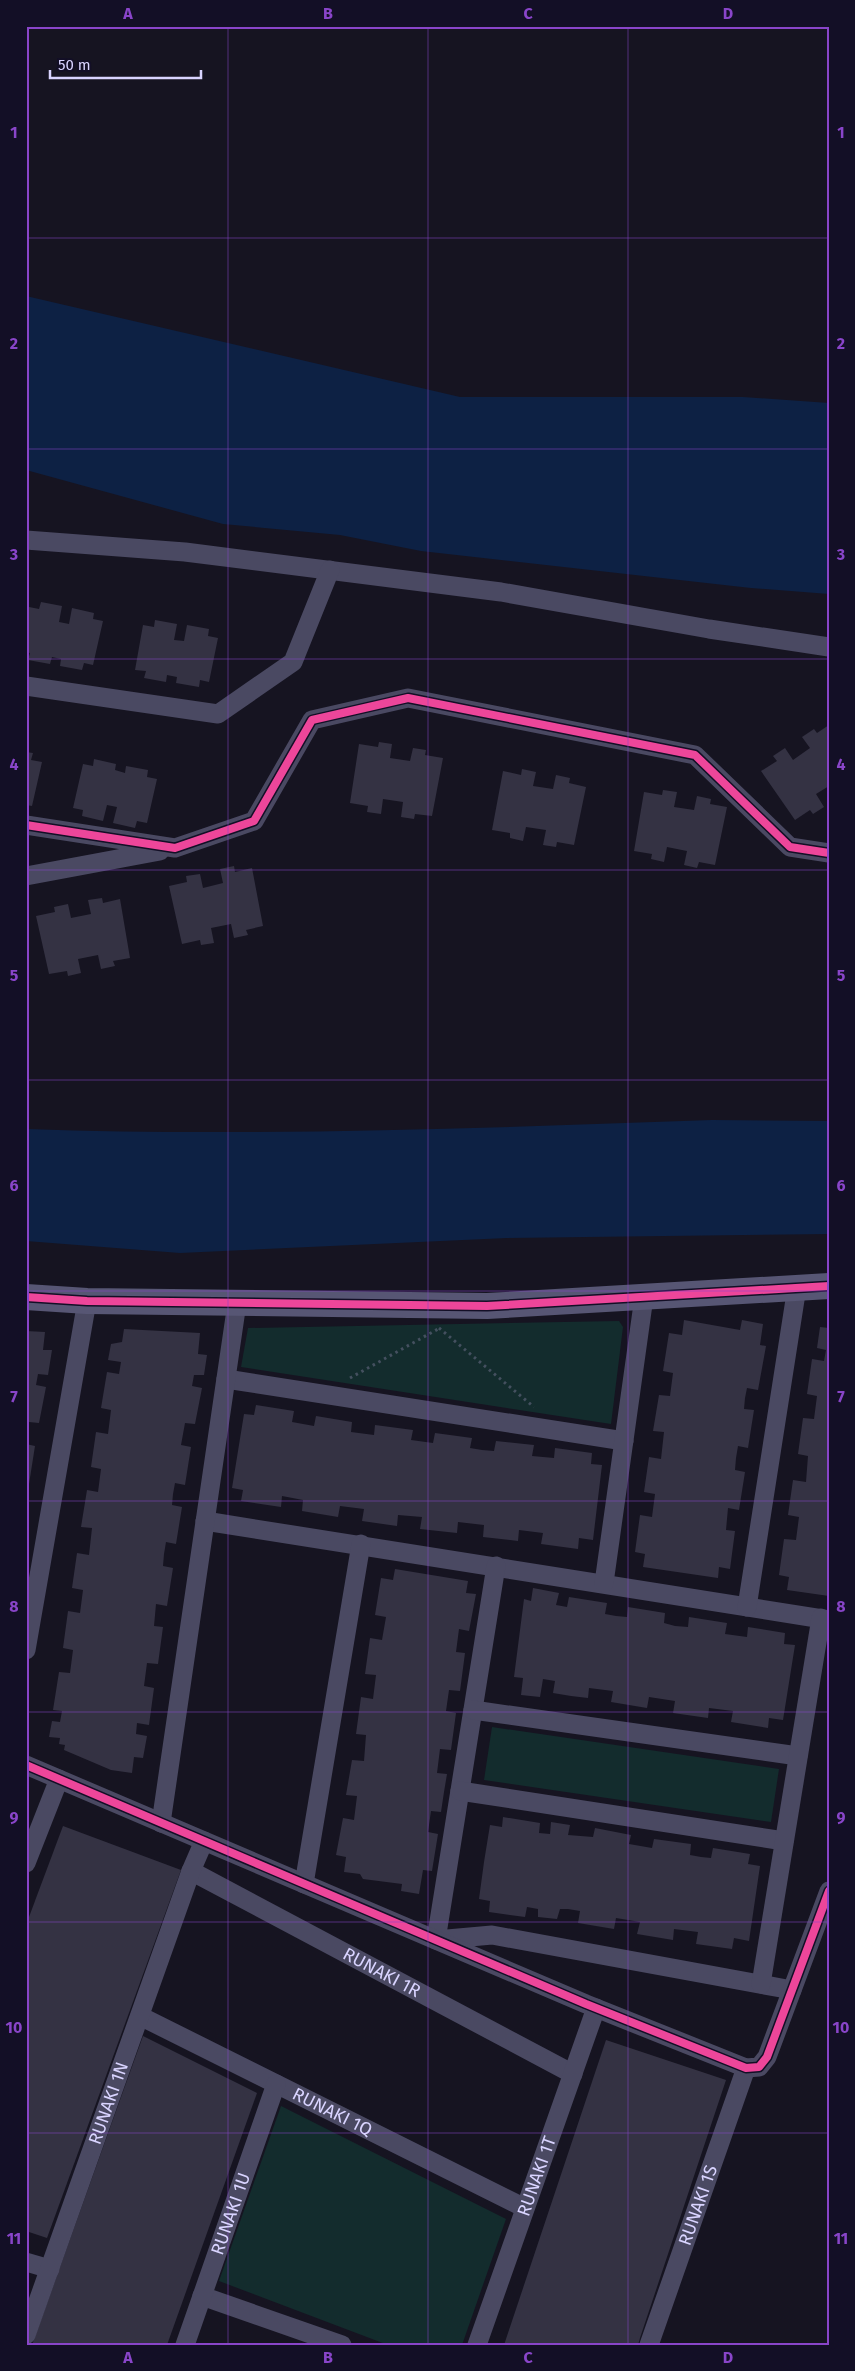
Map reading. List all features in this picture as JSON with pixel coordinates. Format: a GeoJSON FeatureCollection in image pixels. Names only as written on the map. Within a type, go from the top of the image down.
{"type":"FeatureCollection","features":[{"type":"Feature","properties":{"kind":"street"},"geometry":{"type":"LineString","coordinates":[[26,540],[185,552],[501,592],[709,629],[829,647]]}},
{"type":"Feature","properties":{"kind":"street"},"geometry":{"type":"LineString","coordinates":[[26,686],[218,714],[293,662],[330,570]]}},
{"type":"Feature","properties":{"kind":"street"},"geometry":{"type":"LineString","coordinates":[[26,876],[175,848],[254,821],[312,720],[408,698],[695,755],[790,847],[829,853]]}},
{"type":"Feature","properties":{"kind":"street"},"geometry":{"type":"LineString","coordinates":[[26,825],[175,848]]}},
{"type":"Feature","properties":{"kind":"street"},"geometry":{"type":"LineString","coordinates":[[26,1296],[87,1300],[487,1306],[829,1286]]}},
{"type":"Feature","properties":{"kind":"street"},"geometry":{"type":"LineString","coordinates":[[747,1606],[797,1287]]}},
{"type":"Feature","properties":{"kind":"street"},"geometry":{"type":"LineString","coordinates":[[604,1583],[644,1296]]}},
{"type":"Feature","properties":{"kind":"street"},"geometry":{"type":"LineString","coordinates":[[26,1650],[87,1300]]}},
{"type":"Feature","properties":{"kind":"street"},"geometry":{"type":"LineString","coordinates":[[160,1823],[237,1303]]}},
{"type":"Feature","properties":{"kind":"street"},"geometry":{"type":"LineString","coordinates":[[226,1380],[624,1441]]}},
{"type":"Feature","properties":{"kind":"street"},"geometry":{"type":"LineString","coordinates":[[205,1521],[361,1544],[825,1619],[798,1756],[761,1984]]}},
{"type":"Feature","properties":{"kind":"street"},"geometry":{"type":"LineString","coordinates":[[304,1884],[361,1544]]}},
{"type":"Feature","properties":{"kind":"street"},"geometry":{"type":"LineString","coordinates":[[436,1940],[496,1566]]}},
{"type":"Feature","properties":{"kind":"street"},"geometry":{"type":"LineString","coordinates":[[473,1710],[798,1756]]}},
{"type":"Feature","properties":{"kind":"street"},"geometry":{"type":"LineString","coordinates":[[26,1765],[596,2008],[746,2068],[759,2067],[768,2058],[829,1890]]}},
{"type":"Feature","properties":{"kind":"street"},"geometry":{"type":"LineString","coordinates":[[26,1863],[59,1779]]}},
{"type":"Feature","properties":{"kind":"street"},"geometry":{"type":"LineString","coordinates":[[460,1791],[784,1840]]}},
{"type":"Feature","properties":{"kind":"street","name":"RUNAKI 1N"},"geometry":{"type":"LineString","coordinates":[[26,2335],[191,1870],[204,1841]]}},
{"type":"Feature","properties":{"kind":"street","name":"RUNAKI 1R"},"geometry":{"type":"LineString","coordinates":[[191,1870],[573,2074]]}},
{"type":"Feature","properties":{"kind":"street"},"geometry":{"type":"LineString","coordinates":[[436,1940],[492,1935],[792,1990]]}},
{"type":"Feature","properties":{"kind":"street","name":"RUNAKI 1T"},"geometry":{"type":"LineString","coordinates":[[477,2345],[596,2008]]}},
{"type":"Feature","properties":{"kind":"street","name":"RUNAKI 1Q"},"geometry":{"type":"LineString","coordinates":[[140,2016],[525,2208]]}},
{"type":"Feature","properties":{"kind":"street","name":"RUNAKI 1S"},"geometry":{"type":"LineString","coordinates":[[649,2345],[746,2068]]}},
{"type":"Feature","properties":{"kind":"street","name":"RUNAKI 1U"},"geometry":{"type":"LineString","coordinates":[[185,2345],[276,2084]]}},
{"type":"Feature","properties":{"kind":"street"},"geometry":{"type":"LineString","coordinates":[[26,2262],[50,2269]]}},
{"type":"Feature","properties":{"kind":"street"},"geometry":{"type":"LineString","coordinates":[[202,2296],[342,2345]]}},
{"type":"Feature","properties":{"kind":"path"},"geometry":{"type":"LineString","coordinates":[[321,1394],[439,1328],[535,1408]]}},
{"type":"Feature","properties":{"kind":"green space"},"geometry":{"type":"Polygon","coordinates":[[[619,1321],[623,1327],[611,1424],[241,1367],[248,1328],[619,1321]]]}},
{"type":"Feature","properties":{"kind":"green space"},"geometry":{"type":"Polygon","coordinates":[[[492,1727],[779,1769],[771,1822],[484,1780],[492,1727]]]}},
{"type":"Feature","properties":{"kind":"green space"},"geometry":{"type":"Polygon","coordinates":[[[281,2106],[506,2219],[462,2345],[388,2345],[219,2281],[281,2106]]]}},
{"type":"Feature","properties":{"kind":"water"},"geometry":{"type":"Polygon","coordinates":[[[26,296],[460,397],[743,397],[829,403],[829,594],[751,588],[421,551],[340,535],[223,524],[26,470],[26,296]]]}},
{"type":"Feature","properties":{"kind":"water"},"geometry":{"type":"Polygon","coordinates":[[[712,1120],[829,1121],[829,1234],[507,1238],[180,1253],[26,1241],[26,1129],[283,1132],[712,1120]]]}},
{"type":"Feature","properties":{"kind":"building"},"geometry":{"type":"Polygon","coordinates":[[[41,602],[62,606],[59,622],[69,624],[72,608],[94,613],[93,619],[103,621],[93,665],[84,663],[82,670],[60,666],[61,659],[52,657],[50,664],[28,660],[30,653],[26,652],[26,618],[29,607],[39,609],[41,602]]]}},
{"type":"Feature","properties":{"kind":"building"},"geometry":{"type":"Polygon","coordinates":[[[155,620],[177,624],[174,640],[184,641],[187,625],[209,629],[208,636],[218,638],[209,682],[200,680],[199,687],[176,683],[177,677],[167,675],[166,682],[144,678],[146,671],[135,670],[143,625],[154,627],[155,620]]]}},
{"type":"Feature","properties":{"kind":"building"},"geometry":{"type":"Polygon","coordinates":[[[829,725],[829,786],[816,794],[824,807],[813,814],[810,810],[795,820],[761,771],[777,761],[773,756],[785,748],[793,760],[810,748],[802,737],[814,729],[817,733],[829,725]]]}},
{"type":"Feature","properties":{"kind":"building"},"geometry":{"type":"Polygon","coordinates":[[[379,742],[392,744],[390,758],[410,761],[413,748],[426,750],[425,755],[443,758],[432,816],[415,814],[414,819],[401,817],[403,802],[383,799],[381,814],[367,812],[368,806],[350,803],[359,744],[378,747],[379,742]]]}},
{"type":"Feature","properties":{"kind":"building"},"geometry":{"type":"Polygon","coordinates":[[[26,752],[33,753],[31,760],[42,762],[32,806],[26,805],[26,752]]]}},
{"type":"Feature","properties":{"kind":"building"},"geometry":{"type":"Polygon","coordinates":[[[94,759],[116,764],[115,770],[125,773],[126,766],[148,770],[147,777],[157,779],[147,823],[137,821],[135,828],[113,823],[117,807],[107,805],[103,821],[82,816],[83,810],[73,808],[83,764],[93,766],[94,759]]]}},
{"type":"Feature","properties":{"kind":"building"},"geometry":{"type":"Polygon","coordinates":[[[522,769],[536,772],[533,786],[553,789],[556,775],[570,778],[569,783],[586,787],[574,845],[557,842],[556,847],[543,845],[546,830],[526,827],[523,841],[510,838],[510,833],[492,830],[503,771],[521,775],[522,769]]]}},
{"type":"Feature","properties":{"kind":"building"},"geometry":{"type":"Polygon","coordinates":[[[663,790],[677,792],[674,807],[694,810],[697,796],[711,799],[710,804],[727,807],[715,865],[699,862],[697,868],[684,865],[687,851],[667,847],[664,862],[651,859],[652,854],[634,851],[644,792],[662,795],[663,790]]]}},
{"type":"Feature","properties":{"kind":"building"},"geometry":{"type":"Polygon","coordinates":[[[234,866],[235,872],[252,868],[263,926],[246,930],[248,935],[234,938],[231,924],[211,928],[214,943],[201,945],[200,940],[182,944],[169,886],[187,882],[186,876],[200,874],[203,888],[223,883],[220,869],[234,866]]]}},
{"type":"Feature","properties":{"kind":"building"},"geometry":{"type":"Polygon","coordinates":[[[102,898],[103,903],[120,899],[130,958],[113,961],[115,966],[101,969],[98,955],[78,959],[81,973],[68,976],[67,971],[49,974],[36,916],[55,912],[54,907],[68,904],[71,918],[91,914],[88,900],[102,898]]]}},
{"type":"Feature","properties":{"kind":"building"},"geometry":{"type":"Polygon","coordinates":[[[684,1320],[740,1330],[742,1320],[763,1324],[760,1345],[766,1346],[758,1390],[747,1388],[744,1409],[754,1410],[748,1448],[738,1446],[735,1470],[745,1472],[739,1510],[728,1508],[726,1530],[735,1531],[730,1569],[719,1567],[718,1578],[643,1567],[645,1554],[635,1552],[640,1515],[652,1517],[655,1494],[644,1492],[649,1457],[661,1459],[664,1432],[653,1431],[659,1395],[670,1396],[673,1373],[663,1371],[669,1333],[682,1335],[684,1320]]]}},
{"type":"Feature","properties":{"kind":"building"},"geometry":{"type":"Polygon","coordinates":[[[820,1327],[829,1328],[829,1596],[787,1590],[789,1577],[779,1575],[784,1539],[796,1540],[799,1517],[788,1515],[793,1480],[806,1482],[808,1456],[798,1454],[803,1418],[814,1419],[817,1396],[807,1394],[812,1359],[824,1361],[826,1350],[817,1348],[820,1327]]]}},
{"type":"Feature","properties":{"kind":"building"},"geometry":{"type":"Polygon","coordinates":[[[124,1329],[200,1333],[198,1354],[207,1355],[204,1375],[194,1375],[192,1386],[202,1388],[195,1424],[185,1423],[181,1445],[191,1447],[185,1485],[175,1483],[173,1494],[172,1505],[182,1507],[176,1544],[166,1542],[163,1566],[173,1568],[167,1606],[156,1604],[154,1626],[163,1627],[158,1664],[147,1663],[144,1686],[154,1688],[149,1725],[137,1723],[136,1734],[147,1736],[143,1758],[134,1757],[132,1773],[111,1770],[64,1750],[65,1745],[59,1744],[60,1738],[49,1737],[52,1721],[60,1722],[62,1711],[53,1710],[59,1672],[70,1673],[73,1650],[63,1648],[68,1611],[80,1613],[83,1590],[72,1588],[77,1553],[89,1555],[92,1528],[81,1527],[87,1490],[98,1492],[101,1469],[91,1467],[96,1432],[108,1434],[111,1410],[101,1408],[107,1372],[119,1374],[121,1362],[108,1360],[111,1344],[122,1342],[124,1329]]]}},
{"type":"Feature","properties":{"kind":"building"},"geometry":{"type":"Polygon","coordinates":[[[26,1331],[45,1332],[43,1350],[52,1350],[48,1375],[38,1374],[36,1385],[46,1387],[39,1423],[29,1422],[27,1433],[26,1331]]]}},
{"type":"Feature","properties":{"kind":"building"},"geometry":{"type":"Polygon","coordinates":[[[256,1405],[294,1411],[292,1422],[314,1426],[316,1416],[352,1422],[351,1432],[374,1435],[375,1425],[413,1430],[411,1440],[433,1443],[435,1433],[472,1438],[470,1448],[482,1450],[494,1451],[496,1441],[534,1445],[532,1456],[554,1458],[555,1448],[592,1453],[591,1464],[602,1465],[593,1540],[579,1538],[578,1549],[541,1544],[543,1533],[519,1530],[518,1541],[483,1537],[484,1525],[458,1522],[457,1533],[420,1529],[422,1517],[398,1515],[397,1526],[362,1521],[364,1509],[340,1506],[338,1517],[302,1511],[303,1500],[282,1496],[281,1507],[241,1501],[243,1490],[232,1488],[244,1414],[254,1415],[256,1405]]]}},
{"type":"Feature","properties":{"kind":"building"},"geometry":{"type":"Polygon","coordinates":[[[26,1444],[35,1446],[29,1484],[26,1483],[26,1444]]]}},
{"type":"Feature","properties":{"kind":"building"},"geometry":{"type":"Polygon","coordinates":[[[395,1569],[468,1581],[466,1593],[476,1594],[469,1631],[459,1629],[456,1652],[465,1653],[460,1691],[449,1690],[446,1711],[456,1713],[451,1750],[440,1749],[437,1773],[447,1774],[441,1812],[431,1811],[428,1832],[438,1834],[432,1871],[423,1870],[419,1894],[401,1891],[402,1884],[363,1879],[360,1874],[344,1872],[346,1857],[336,1855],[343,1818],[354,1820],[357,1796],[346,1795],[352,1760],[364,1761],[366,1735],[356,1734],[361,1697],[373,1699],[376,1675],[365,1674],[370,1638],[382,1640],[386,1617],[375,1615],[381,1578],[393,1580],[395,1569]]]}},
{"type":"Feature","properties":{"kind":"building"},"geometry":{"type":"Polygon","coordinates":[[[533,1588],[559,1593],[556,1605],[567,1607],[569,1597],[607,1603],[605,1614],[616,1616],[627,1617],[628,1607],[665,1613],[664,1623],[675,1626],[688,1627],[689,1617],[727,1623],[725,1634],[747,1637],[748,1627],[785,1633],[784,1644],[795,1645],[783,1720],[769,1718],[768,1728],[731,1722],[733,1711],[709,1708],[708,1718],[673,1713],[675,1701],[649,1697],[647,1708],[611,1702],[613,1691],[589,1688],[588,1698],[553,1693],[555,1681],[543,1679],[540,1697],[521,1695],[523,1678],[514,1677],[524,1599],[531,1601],[533,1588]]]}},
{"type":"Feature","properties":{"kind":"building"},"geometry":{"type":"Polygon","coordinates":[[[503,1817],[540,1823],[539,1833],[550,1834],[551,1822],[570,1825],[568,1835],[593,1837],[595,1828],[631,1835],[629,1844],[652,1848],[654,1839],[691,1844],[690,1855],[701,1857],[711,1858],[713,1848],[750,1854],[748,1864],[760,1866],[749,1941],[734,1938],[732,1949],[696,1944],[698,1932],[674,1929],[673,1940],[637,1934],[640,1922],[616,1918],[614,1929],[578,1923],[580,1911],[568,1909],[560,1909],[557,1919],[538,1917],[538,1909],[527,1907],[525,1917],[489,1912],[490,1901],[479,1899],[484,1862],[490,1825],[502,1827],[503,1817]]]}},
{"type":"Feature","properties":{"kind":"building"},"geometry":{"type":"Polygon","coordinates":[[[63,1826],[181,1870],[47,2238],[26,2231],[26,1925],[63,1826]]]}},
{"type":"Feature","properties":{"kind":"building"},"geometry":{"type":"Polygon","coordinates":[[[143,2036],[257,2093],[167,2345],[32,2345],[143,2036]]]}},
{"type":"Feature","properties":{"kind":"building"},"geometry":{"type":"Polygon","coordinates":[[[606,2040],[726,2080],[638,2345],[504,2345],[606,2040]]]}},
{"type":"Feature","properties":{"kind":"cycle path"},"geometry":{"type":"LineString","coordinates":[[26,825],[175,848],[254,821],[312,720],[408,698],[695,755],[790,847],[829,853]]}},
{"type":"Feature","properties":{"kind":"cycle path"},"geometry":{"type":"LineString","coordinates":[[26,1297],[87,1301],[487,1306],[829,1286]]}},
{"type":"Feature","properties":{"kind":"cycle path"},"geometry":{"type":"LineString","coordinates":[[26,1765],[586,2004],[746,2068],[759,2067],[767,2057],[829,1891]]}}]}
